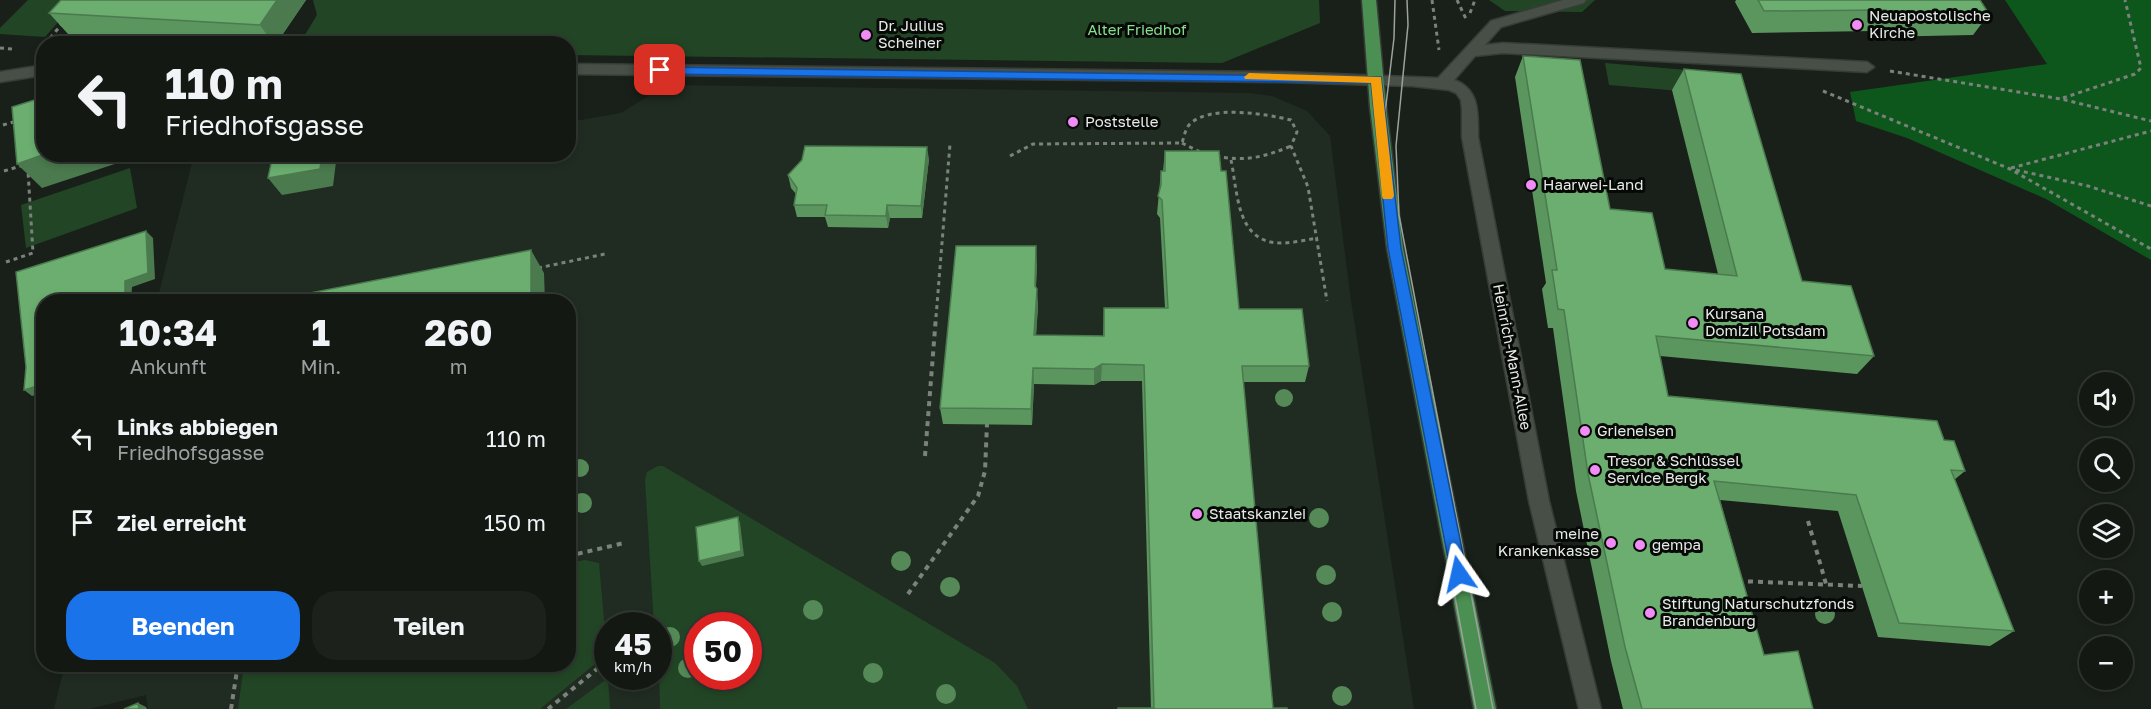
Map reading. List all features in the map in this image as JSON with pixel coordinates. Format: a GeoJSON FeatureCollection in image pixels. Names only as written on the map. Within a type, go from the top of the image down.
{"type":"FeatureCollection","features":[{"type":"Feature","properties":{"kind":"main road"},"geometry":{"type":"LineString","coordinates":[[1369,0],[1395,248],[1485,709]]}},
{"type":"Feature","properties":{"kind":"street"},"geometry":{"type":"LineString","coordinates":[[1443,84],[1496,24],[1578,0]]}},
{"type":"Feature","properties":{"kind":"street"},"geometry":{"type":"LineString","coordinates":[[1470,52],[1503,48],[1867,67]]}},
{"type":"Feature","properties":{"kind":"street","name":"Heinrich-Mann-Allee"},"geometry":{"type":"LineString","coordinates":[[576,69],[1377,80],[1443,84],[1461,89],[1468,99],[1470,136],[1539,501],[1590,709]]}},
{"type":"Feature","properties":{"kind":"street"},"geometry":{"type":"LineString","coordinates":[[0,77],[36,71]]}},
{"type":"Feature","properties":{"kind":"path"},"geometry":{"type":"LineString","coordinates":[[1432,0],[1439,47]]}},
{"type":"Feature","properties":{"kind":"path"},"geometry":{"type":"LineString","coordinates":[[2061,99],[2135,74],[2141,68],[2125,0]]}},
{"type":"Feature","properties":{"kind":"path"},"geometry":{"type":"LineString","coordinates":[[52,36],[68,17]]}},
{"type":"Feature","properties":{"kind":"path"},"geometry":{"type":"LineString","coordinates":[[1867,67],[2061,99],[2151,121]]}},
{"type":"Feature","properties":{"kind":"path"},"geometry":{"type":"LineString","coordinates":[[1813,87],[2010,169],[2151,249]]}},
{"type":"Feature","properties":{"kind":"path"},"geometry":{"type":"LineString","coordinates":[[1182,143],[1189,126],[1202,116],[1270,114],[1291,120],[1297,132],[1291,146],[1308,187],[1327,300]]}},
{"type":"Feature","properties":{"kind":"path"},"geometry":{"type":"LineString","coordinates":[[3,125],[24,119]]}},
{"type":"Feature","properties":{"kind":"path"},"geometry":{"type":"LineString","coordinates":[[2010,169],[2151,131]]}},
{"type":"Feature","properties":{"kind":"path"},"geometry":{"type":"LineString","coordinates":[[1010,156],[1033,144],[1182,143],[1199,152],[1231,160],[1254,159],[1291,146]]}},
{"type":"Feature","properties":{"kind":"path"},"geometry":{"type":"LineString","coordinates":[[925,456],[950,144]]}},
{"type":"Feature","properties":{"kind":"path"},"geometry":{"type":"LineString","coordinates":[[1231,160],[1243,220],[1254,236],[1279,243],[1318,238]]}},
{"type":"Feature","properties":{"kind":"path"},"geometry":{"type":"LineString","coordinates":[[4,171],[27,164],[33,253],[6,262]]}},
{"type":"Feature","properties":{"kind":"path"},"geometry":{"type":"LineString","coordinates":[[2010,169],[2088,186],[2151,206]]}},
{"type":"Feature","properties":{"kind":"path"},"geometry":{"type":"LineString","coordinates":[[528,270],[605,254]]}},
{"type":"Feature","properties":{"kind":"path"},"geometry":{"type":"LineString","coordinates":[[908,594],[978,496],[985,471],[987,424]]}},
{"type":"Feature","properties":{"kind":"path"},"geometry":{"type":"LineString","coordinates":[[1808,521],[1826,584]]}},
{"type":"Feature","properties":{"kind":"path"},"geometry":{"type":"LineString","coordinates":[[576,554],[624,543]]}},
{"type":"Feature","properties":{"kind":"path"},"geometry":{"type":"LineString","coordinates":[[1727,580],[1862,586]]}},
{"type":"Feature","properties":{"kind":"path"},"geometry":{"type":"LineString","coordinates":[[548,709],[594,671]]}},
{"type":"Feature","properties":{"kind":"path"},"geometry":{"type":"LineString","coordinates":[[231,709],[237,672]]}},
{"type":"Feature","properties":{"kind":"shaded area"},"geometry":{"type":"Polygon","coordinates":[[[666,85],[1249,93],[1272,96],[1307,111],[1330,136],[1351,301],[1414,709],[148,709],[146,695],[89,709],[54,709],[63,672],[576,672],[576,294],[159,294],[192,162],[576,162],[576,121],[621,113],[666,85]]]}},
{"type":"Feature","properties":{"kind":"green space"},"geometry":{"type":"Polygon","coordinates":[[[28,0],[77,0],[46,36],[0,34],[0,28],[28,0]]]}},
{"type":"Feature","properties":{"kind":"green space","name":"Alter Friedhof"},"geometry":{"type":"Polygon","coordinates":[[[313,0],[1319,0],[1320,23],[1222,63],[576,55],[576,36],[304,36],[317,15],[313,0]]]}},
{"type":"Feature","properties":{"kind":"green space"},"geometry":{"type":"Polygon","coordinates":[[[1489,0],[1595,0],[1582,12],[1505,11],[1489,0]]]}},
{"type":"Feature","properties":{"kind":"green space"},"geometry":{"type":"Polygon","coordinates":[[[2005,0],[2151,0],[2151,260],[2046,199],[1907,138],[1856,121],[1850,92],[2047,64],[2005,0]]]}},
{"type":"Feature","properties":{"kind":"green space"},"geometry":{"type":"Polygon","coordinates":[[[1605,63],[1722,73],[1729,95],[1609,85],[1605,63]]]}},
{"type":"Feature","properties":{"kind":"green space"},"geometry":{"type":"Polygon","coordinates":[[[130,168],[137,208],[26,248],[21,205],[130,168]]]}},
{"type":"Feature","properties":{"kind":"green space"},"geometry":{"type":"Polygon","coordinates":[[[663,466],[995,663],[1017,686],[1028,709],[660,709],[660,690],[672,690],[672,612],[653,612],[645,480],[647,472],[663,466]]]}},
{"type":"Feature","properties":{"kind":"green space"},"geometry":{"type":"Polygon","coordinates":[[[585,560],[599,563],[603,612],[594,612],[594,665],[540,709],[238,709],[243,672],[576,672],[576,562],[585,560]]]}},
{"type":"Feature","properties":{"kind":"green space"},"geometry":{"type":"Polygon","coordinates":[[[594,688],[609,690],[610,709],[566,709],[594,688]]]}},
{"type":"Feature","properties":{"kind":"building"},"geometry":{"type":"Polygon","coordinates":[[[61,0],[277,0],[260,25],[49,13],[61,0]]]}},
{"type":"Feature","properties":{"kind":"building"},"geometry":{"type":"Polygon","coordinates":[[[1758,0],[1980,0],[1989,14],[1889,15],[1886,10],[1764,11],[1758,0]]]}},
{"type":"Feature","properties":{"kind":"building"},"geometry":{"type":"Polygon","coordinates":[[[1523,56],[1580,60],[1610,209],[1652,213],[1665,269],[1737,276],[1684,69],[1741,74],[1802,281],[1851,286],[1874,356],[1656,336],[1668,396],[1937,421],[1944,440],[1954,441],[1965,471],[1951,470],[2014,631],[1899,623],[1856,495],[1714,481],[1764,655],[1798,651],[1813,709],[1642,709],[1625,647],[1588,474],[1564,310],[1558,309],[1552,270],[1557,270],[1523,56]]]}},
{"type":"Feature","properties":{"kind":"building"},"geometry":{"type":"Polygon","coordinates":[[[36,100],[36,157],[17,164],[12,107],[36,100]]]}},
{"type":"Feature","properties":{"kind":"building"},"geometry":{"type":"Polygon","coordinates":[[[805,146],[927,147],[921,206],[887,205],[886,216],[825,215],[827,205],[794,205],[797,188],[788,175],[802,160],[805,146]]]}},
{"type":"Feature","properties":{"kind":"building"},"geometry":{"type":"Polygon","coordinates":[[[1165,151],[1219,151],[1221,171],[1226,171],[1239,309],[1302,309],[1309,366],[1242,366],[1273,708],[1287,709],[1118,709],[1154,708],[1144,365],[1102,364],[1094,369],[1033,368],[1031,409],[940,408],[956,246],[1036,246],[1035,286],[1037,289],[1034,335],[1104,336],[1104,308],[1168,308],[1162,200],[1158,196],[1161,171],[1165,171],[1165,151]]]}},
{"type":"Feature","properties":{"kind":"building"},"geometry":{"type":"Polygon","coordinates":[[[271,162],[321,162],[320,169],[268,178],[271,162]]]}},
{"type":"Feature","properties":{"kind":"building"},"geometry":{"type":"Polygon","coordinates":[[[146,231],[148,273],[125,281],[125,294],[36,294],[36,386],[24,390],[26,367],[16,272],[146,231]]]}},
{"type":"Feature","properties":{"kind":"building"},"geometry":{"type":"Polygon","coordinates":[[[531,250],[531,294],[305,294],[531,250]]]}},
{"type":"Feature","properties":{"kind":"building"},"geometry":{"type":"Polygon","coordinates":[[[738,517],[741,551],[699,561],[696,527],[738,517]]]}},
{"type":"Feature","properties":{"kind":"building"},"geometry":{"type":"Polygon","coordinates":[[[138,703],[139,709],[124,709],[138,703]]]}},
{"type":"Feature","properties":{"kind":"tram line"},"geometry":{"type":"LineString","coordinates":[[1395,0],[1394,38],[1381,147],[1384,206],[1398,293],[1476,709]]}},
{"type":"Feature","properties":{"kind":"tram line"},"geometry":{"type":"LineString","coordinates":[[1407,0],[1408,25],[1396,146],[1399,215],[1493,709]]}},
{"type":"Feature","properties":{"kind":"slow traffic"},"geometry":{"type":"LineString","coordinates":[[1249,77],[1377,80],[1388,196]]}},
{"type":"Feature","properties":{"kind":"place","name":"Neuapostolische Kirche"},"geometry":{"type":"Point","coordinates":[1857,25]}},
{"type":"Feature","properties":{"kind":"place","name":"Dr. Julius Scheiner"},"geometry":{"type":"Point","coordinates":[866,35]}},
{"type":"Feature","properties":{"kind":"place","name":"Poststelle"},"geometry":{"type":"Point","coordinates":[1073,122]}},
{"type":"Feature","properties":{"kind":"place","name":"Haarwei-Land"},"geometry":{"type":"Point","coordinates":[1531,185]}},
{"type":"Feature","properties":{"kind":"place","name":"Kursana Domizil Potsdam"},"geometry":{"type":"Point","coordinates":[1693,323]}},
{"type":"Feature","properties":{"kind":"place","name":"Grieneisen"},"geometry":{"type":"Point","coordinates":[1585,431]}},
{"type":"Feature","properties":{"kind":"place","name":"Tresor & Schlüssel Service Bergk"},"geometry":{"type":"Point","coordinates":[1595,470]}},
{"type":"Feature","properties":{"kind":"place","name":"Staatskanzlei"},"geometry":{"type":"Point","coordinates":[1197,514]}},
{"type":"Feature","properties":{"kind":"place","name":"meine Krankenkasse"},"geometry":{"type":"Point","coordinates":[1611,543]}},
{"type":"Feature","properties":{"kind":"place","name":"gempa"},"geometry":{"type":"Point","coordinates":[1640,545]}},
{"type":"Feature","properties":{"kind":"place","name":"Stiftung Naturschutzfonds Brandenburg"},"geometry":{"type":"Point","coordinates":[1650,613]}},
{"type":"Feature","properties":{"kind":"route"},"geometry":{"type":"LineString","coordinates":[[660,70],[1377,80],[1378,107],[1395,248],[1459,574]]}}]}
